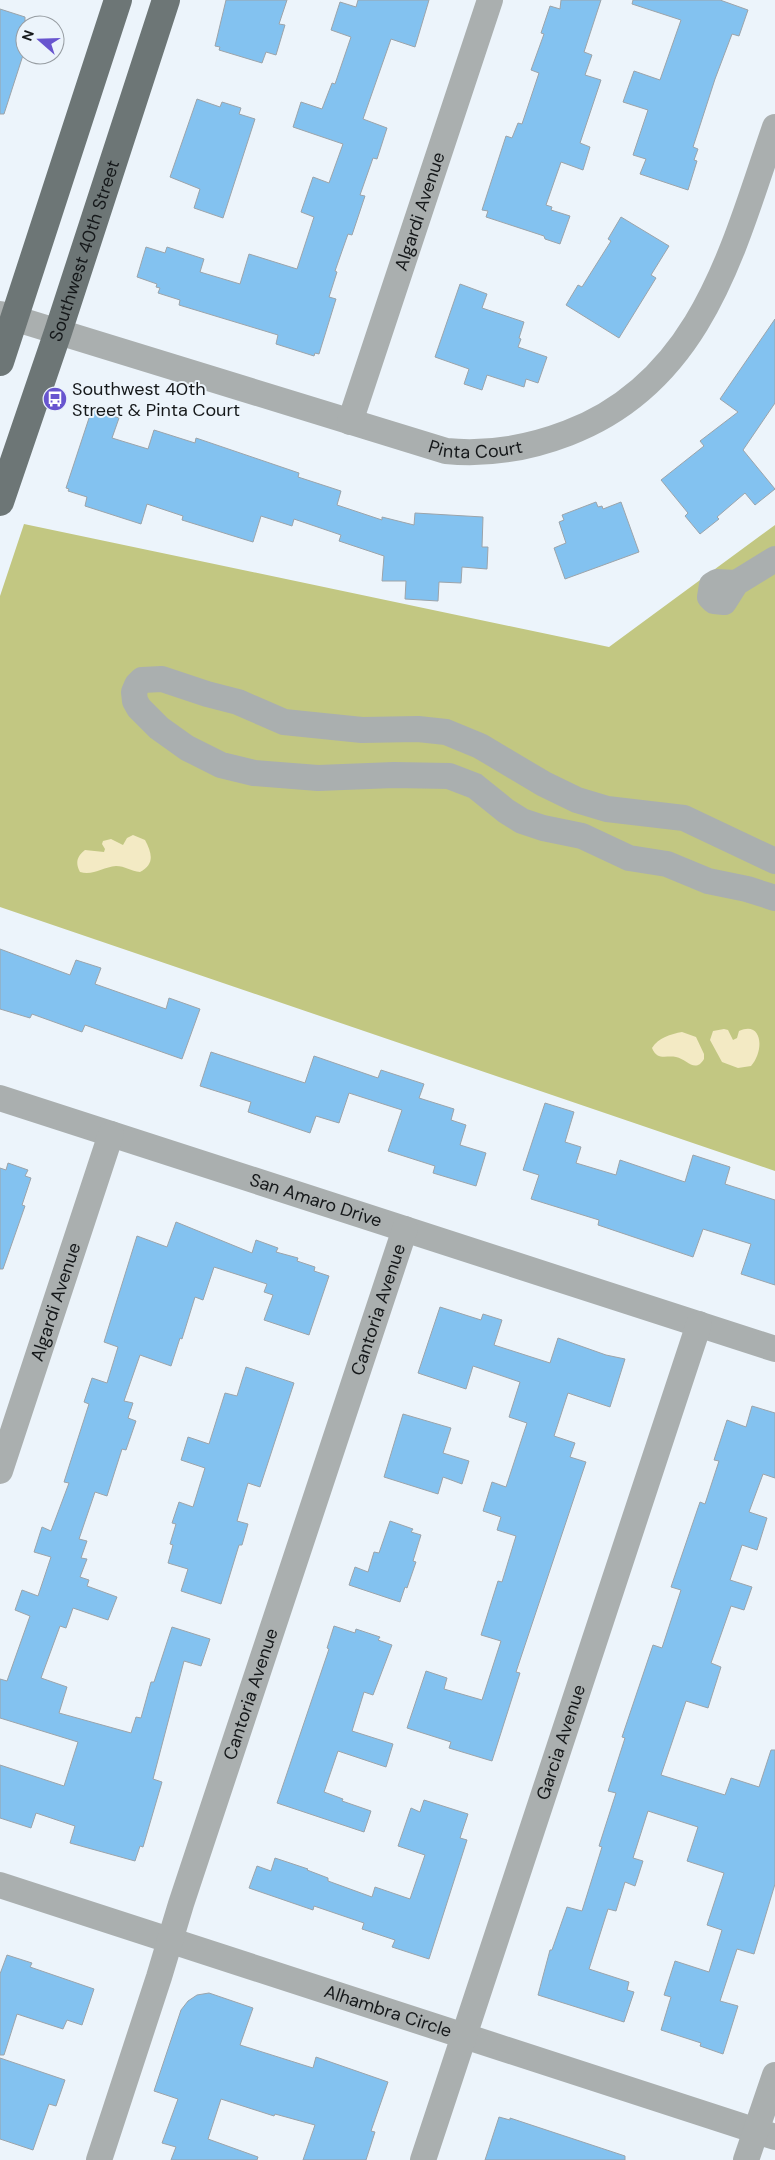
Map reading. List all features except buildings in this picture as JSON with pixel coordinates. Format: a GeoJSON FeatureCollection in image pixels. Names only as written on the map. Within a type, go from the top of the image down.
{"type":"FeatureCollection","features":[{"type":"Feature","properties":{"kind":"main road"},"geometry":{"type":"LineString","coordinates":[[0,362],[7,316],[118,0]]}},
{"type":"Feature","properties":{"kind":"main road","name":"Southwest 40th Street"},"geometry":{"type":"LineString","coordinates":[[0,502],[58,332],[166,0]]}},
{"type":"Feature","properties":{"kind":"street","name":"Algardi Avenue"},"geometry":{"type":"LineString","coordinates":[[350,422],[490,0]]}},
{"type":"Feature","properties":{"kind":"street","name":"Pinta Court"},"geometry":{"type":"LineString","coordinates":[[7,316],[446,451],[472,454],[502,450],[552,439],[598,420],[617,408],[656,377],[686,341],[716,287],[735,242],[775,127]]}},
{"type":"Feature","properties":{"kind":"street"},"geometry":{"type":"LineString","coordinates":[[736,583],[775,559]]}},
{"type":"Feature","properties":{"kind":"street"},"geometry":{"type":"LineString","coordinates":[[775,861],[684,818],[606,808],[577,800],[544,784],[480,746],[446,732],[434,729],[362,730],[284,722],[238,702],[162,679],[142,680],[134,692],[139,708],[159,728],[187,748],[221,765],[254,773],[318,778],[394,774],[449,776],[475,786],[522,821],[543,828],[582,836],[629,858],[667,864],[708,881],[747,889],[775,898]]}},
{"type":"Feature","properties":{"kind":"street","name":"San Amaro Drive"},"geometry":{"type":"LineString","coordinates":[[0,1098],[775,1349]]}},
{"type":"Feature","properties":{"kind":"street","name":"Algardi Avenue"},"geometry":{"type":"LineString","coordinates":[[0,1471],[111,1134]]}},
{"type":"Feature","properties":{"kind":"street","name":"Cantoria Avenue"},"geometry":{"type":"LineString","coordinates":[[99,2160],[405,1228]]}},
{"type":"Feature","properties":{"kind":"street","name":"Garcia Avenue"},"geometry":{"type":"LineString","coordinates":[[423,2160],[699,1324]]}},
{"type":"Feature","properties":{"kind":"street","name":"Alhambra Circle"},"geometry":{"type":"LineString","coordinates":[[0,1885],[766,2134]]}},
{"type":"Feature","properties":{"kind":"street"},"geometry":{"type":"LineString","coordinates":[[746,2160],[766,2134],[775,2074]]}},
{"type":"Feature","properties":{"kind":"green space"},"geometry":{"type":"Polygon","coordinates":[[[24,524],[609,647],[775,525],[775,1171],[0,907],[0,596],[24,524]]]}},
{"type":"Feature","properties":{"kind":"sand"},"geometry":{"type":"Polygon","coordinates":[[[133,835],[145,840],[149,849],[151,858],[145,869],[140,872],[116,866],[89,873],[80,872],[78,860],[85,850],[104,852],[103,841],[111,839],[123,845],[127,838],[133,835]]]}},
{"type":"Feature","properties":{"kind":"sand"},"geometry":{"type":"Polygon","coordinates":[[[747,1029],[757,1033],[759,1038],[758,1052],[751,1066],[738,1068],[722,1062],[710,1040],[713,1031],[728,1030],[733,1040],[737,1038],[739,1031],[747,1029]]]}},
{"type":"Feature","properties":{"kind":"sand"},"geometry":{"type":"Polygon","coordinates":[[[682,1032],[696,1037],[704,1054],[704,1059],[701,1063],[694,1065],[680,1058],[662,1057],[654,1052],[652,1048],[661,1039],[682,1032]]]}},
{"type":"Feature","properties":{"kind":"place","name":"Southwest 40th Street & Pinta Court"},"geometry":{"type":"Point","coordinates":[55,399]}}]}
